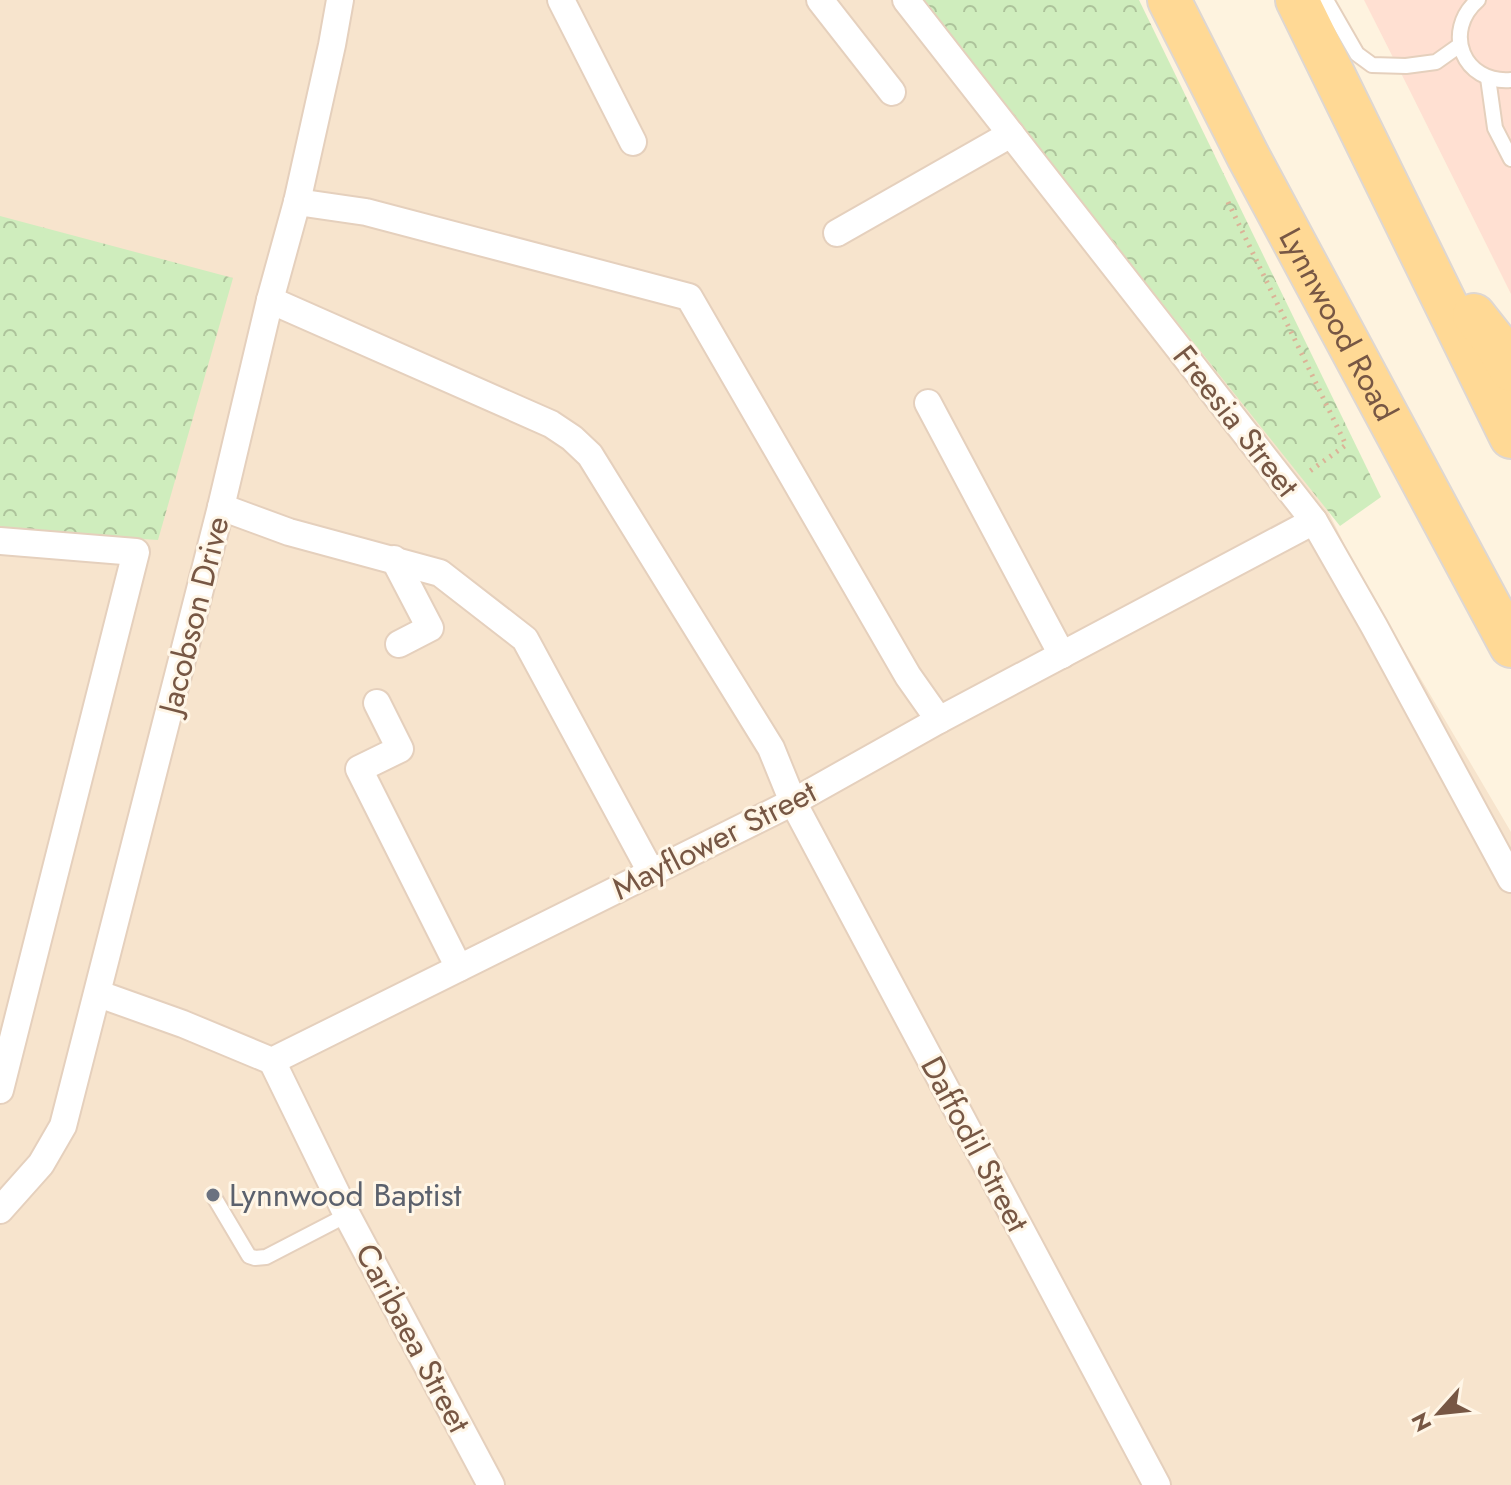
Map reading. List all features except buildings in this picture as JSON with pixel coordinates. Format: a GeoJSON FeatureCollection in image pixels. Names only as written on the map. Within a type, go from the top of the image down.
{"type":"FeatureCollection","features":[{"type":"Feature","properties":{"kind":"main road","name":"Lynnwood Road"},"geometry":{"type":"LineString","coordinates":[[1169,0],[1248,156],[1510,643]]}},
{"type":"Feature","properties":{"kind":"main road"},"geometry":{"type":"LineString","coordinates":[[1297,0],[1511,437]]}},
{"type":"Feature","properties":{"kind":"main road"},"geometry":{"type":"LineString","coordinates":[[1411,236],[1493,339],[1511,370]]}},
{"type":"Feature","properties":{"kind":"street","name":"Jacobson Drive"},"geometry":{"type":"LineString","coordinates":[[0,1210],[41,1164],[63,1126],[99,994],[270,300],[297,202],[340,0]]}},
{"type":"Feature","properties":{"kind":"street"},"geometry":{"type":"LineString","coordinates":[[561,0],[633,142]]}},
{"type":"Feature","properties":{"kind":"street"},"geometry":{"type":"LineString","coordinates":[[820,0],[892,92]]}},
{"type":"Feature","properties":{"kind":"street","name":"Freesia Street"},"geometry":{"type":"LineString","coordinates":[[906,0],[1314,521],[1511,879]]}},
{"type":"Feature","properties":{"kind":"street"},"geometry":{"type":"LineString","coordinates":[[837,233],[1011,134]]}},
{"type":"Feature","properties":{"kind":"street"},"geometry":{"type":"LineString","coordinates":[[297,202],[366,212],[689,297],[908,676],[939,720]]}},
{"type":"Feature","properties":{"kind":"street","name":"Daffodil Street"},"geometry":{"type":"LineString","coordinates":[[270,300],[551,424],[590,455],[771,748],[793,802],[1157,1485]]}},
{"type":"Feature","properties":{"kind":"street"},"geometry":{"type":"LineString","coordinates":[[928,403],[1062,655]]}},
{"type":"Feature","properties":{"kind":"street"},"geometry":{"type":"LineString","coordinates":[[221,507],[289,532],[440,573],[525,639],[651,872]]}},
{"type":"Feature","properties":{"kind":"street","name":"Mayflower Street"},"geometry":{"type":"LineString","coordinates":[[272,1061],[793,802],[939,720],[1314,521]]}},
{"type":"Feature","properties":{"kind":"street"},"geometry":{"type":"LineString","coordinates":[[0,541],[136,552],[0,1090]]}},
{"type":"Feature","properties":{"kind":"street"},"geometry":{"type":"LineString","coordinates":[[394,559],[430,628],[399,644]]}},
{"type":"Feature","properties":{"kind":"street"},"geometry":{"type":"LineString","coordinates":[[377,703],[400,749],[359,769],[459,968]]}},
{"type":"Feature","properties":{"kind":"street"},"geometry":{"type":"LineString","coordinates":[[99,994],[272,1061]]}},
{"type":"Feature","properties":{"kind":"street","name":"Caribaea Street"},"geometry":{"type":"LineString","coordinates":[[272,1061],[347,1215],[491,1485]]}},
{"type":"Feature","properties":{"kind":"lane"},"geometry":{"type":"LineString","coordinates":[[1326,0],[1357,54],[1372,65],[1406,66],[1436,62],[1460,45]]}},
{"type":"Feature","properties":{"kind":"lane"},"geometry":{"type":"LineString","coordinates":[[1478,0],[1463,19],[1460,45],[1472,68],[1488,78],[1511,80]]}},
{"type":"Feature","properties":{"kind":"lane"},"geometry":{"type":"LineString","coordinates":[[1488,78],[1495,128],[1511,159]]}},
{"type":"Feature","properties":{"kind":"lane"},"geometry":{"type":"LineString","coordinates":[[214,1197],[249,1256],[255,1258],[266,1257],[347,1215]]}},
{"type":"Feature","properties":{"kind":"path"},"geometry":{"type":"LineString","coordinates":[[1227,201],[1346,445],[1309,471]]}},
{"type":"Feature","properties":{"kind":"shaded area"},"geometry":{"type":"Polygon","coordinates":[[[0,0],[1077,0],[1358,572],[1511,832],[1511,1485],[0,1485],[0,0]]]}},
{"type":"Feature","properties":{"kind":"shaded area"},"geometry":{"type":"Polygon","coordinates":[[[1364,0],[1511,0],[1511,294],[1410,91],[1364,0]]]}},
{"type":"Feature","properties":{"kind":"green space"},"geometry":{"type":"Polygon","coordinates":[[[920,0],[1139,0],[1381,497],[1340,526],[920,0]]]}},
{"type":"Feature","properties":{"kind":"green space"},"geometry":{"type":"Polygon","coordinates":[[[0,216],[233,278],[158,540],[0,530],[0,216]]]}},
{"type":"Feature","properties":{"kind":"place","name":"Lynnwood Baptist"},"geometry":{"type":"Point","coordinates":[213,1195]}}]}
